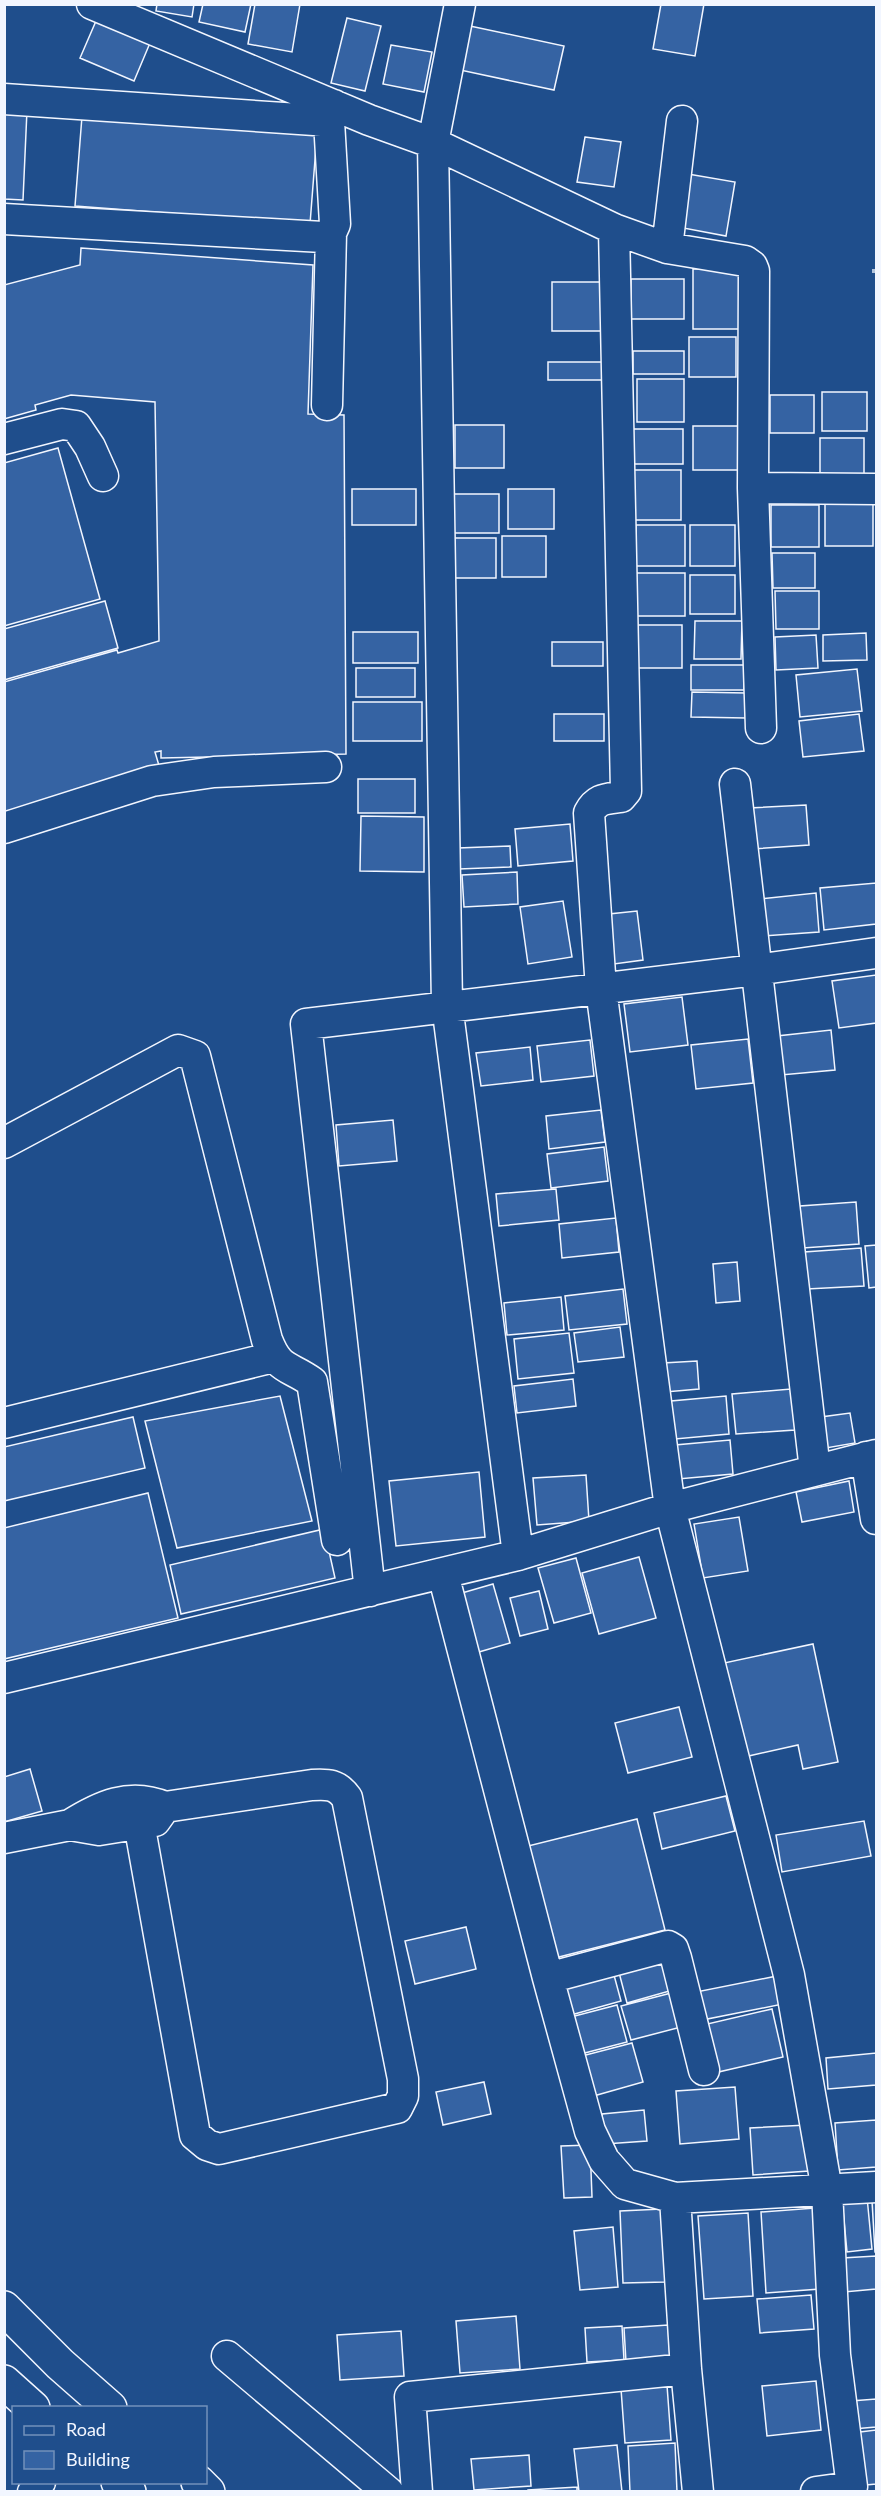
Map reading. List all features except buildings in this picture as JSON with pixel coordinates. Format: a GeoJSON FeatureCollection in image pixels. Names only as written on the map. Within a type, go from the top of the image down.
{"type":"FeatureCollection","features":[{"type":"Feature","properties":{"kind":"main road"},"geometry":{"type":"LineString","coordinates":[[4,2308],[60,2364],[108,2406]]}},
{"type":"Feature","properties":{"kind":"street"},"geometry":{"type":"LineString","coordinates":[[92,4],[144,14],[331,113],[433,143],[614,229],[667,248],[745,261],[752,266],[754,271],[753,488],[761,728]]}},
{"type":"Feature","properties":{"kind":"street"},"geometry":{"type":"LineString","coordinates":[[460,4],[433,143],[447,1005],[518,1555]]}},
{"type":"Feature","properties":{"kind":"street"},"geometry":{"type":"LineString","coordinates":[[4,99],[331,113]]}},
{"type":"Feature","properties":{"kind":"street"},"geometry":{"type":"LineString","coordinates":[[327,405],[331,233],[335,224],[331,113]]}},
{"type":"Feature","properties":{"kind":"street"},"geometry":{"type":"LineString","coordinates":[[667,248],[682,120]]}},
{"type":"Feature","properties":{"kind":"street"},"geometry":{"type":"LineString","coordinates":[[4,219],[323,237],[331,233]]}},
{"type":"Feature","properties":{"kind":"street"},"geometry":{"type":"LineString","coordinates":[[614,229],[626,791],[621,797],[601,799],[594,803],[589,813],[601,989],[670,1508],[789,1975],[827,2190],[835,2355],[860,2489],[816,2492]]}},
{"type":"Feature","properties":{"kind":"street"},"geometry":{"type":"LineString","coordinates":[[4,439],[62,424],[76,426],[90,447],[103,476]]}},
{"type":"Feature","properties":{"kind":"street"},"geometry":{"type":"LineString","coordinates":[[753,488],[876,489]]}},
{"type":"Feature","properties":{"kind":"street"},"geometry":{"type":"LineString","coordinates":[[4,828],[152,781],[214,772],[326,767]]}},
{"type":"Feature","properties":{"kind":"street"},"geometry":{"type":"LineString","coordinates":[[735,784],[815,1470]]}},
{"type":"Feature","properties":{"kind":"street"},"geometry":{"type":"LineString","coordinates":[[370,1592],[306,1024],[447,1005],[756,970],[876,953]]}},
{"type":"Feature","properties":{"kind":"street"},"geometry":{"type":"LineString","coordinates":[[4,1143],[178,1050],[195,1056],[267,1340],[274,1357],[284,1368],[299,1372],[312,1382],[337,1540]]}},
{"type":"Feature","properties":{"kind":"street"},"geometry":{"type":"LineString","coordinates":[[4,1423],[274,1357]]}},
{"type":"Feature","properties":{"kind":"street"},"geometry":{"type":"LineString","coordinates":[[4,1678],[518,1555],[670,1508],[871,1456],[876,1519]]}},
{"type":"Feature","properties":{"kind":"street"},"geometry":{"type":"LineString","coordinates":[[443,1574],[590,2131],[604,2160],[625,2184],[675,2198],[876,2187]]}},
{"type":"Feature","properties":{"kind":"street"},"geometry":{"type":"LineString","coordinates":[[4,1838],[70,1825],[98,1808],[117,1803],[148,1800],[165,1807],[312,1785],[328,1784],[340,1788],[347,1798],[404,2079],[403,2096],[397,2108],[219,2149],[207,2145],[195,2135],[139,1823]]}},
{"type":"Feature","properties":{"kind":"street"},"geometry":{"type":"LineString","coordinates":[[70,1825],[99,1830],[155,1821],[165,1807]]}},
{"type":"Feature","properties":{"kind":"street"},"geometry":{"type":"LineString","coordinates":[[548,1978],[668,1946],[673,1949],[676,1958],[704,2070]]}},
{"type":"Feature","properties":{"kind":"street"},"geometry":{"type":"LineString","coordinates":[[675,2198],[686,2369],[698,2492]]}},
{"type":"Feature","properties":{"kind":"street"},"geometry":{"type":"LineString","coordinates":[[227,2356],[388,2492]]}},
{"type":"Feature","properties":{"kind":"street"},"geometry":{"type":"LineString","coordinates":[[417,2492],[410,2397],[686,2369]]}}]}
